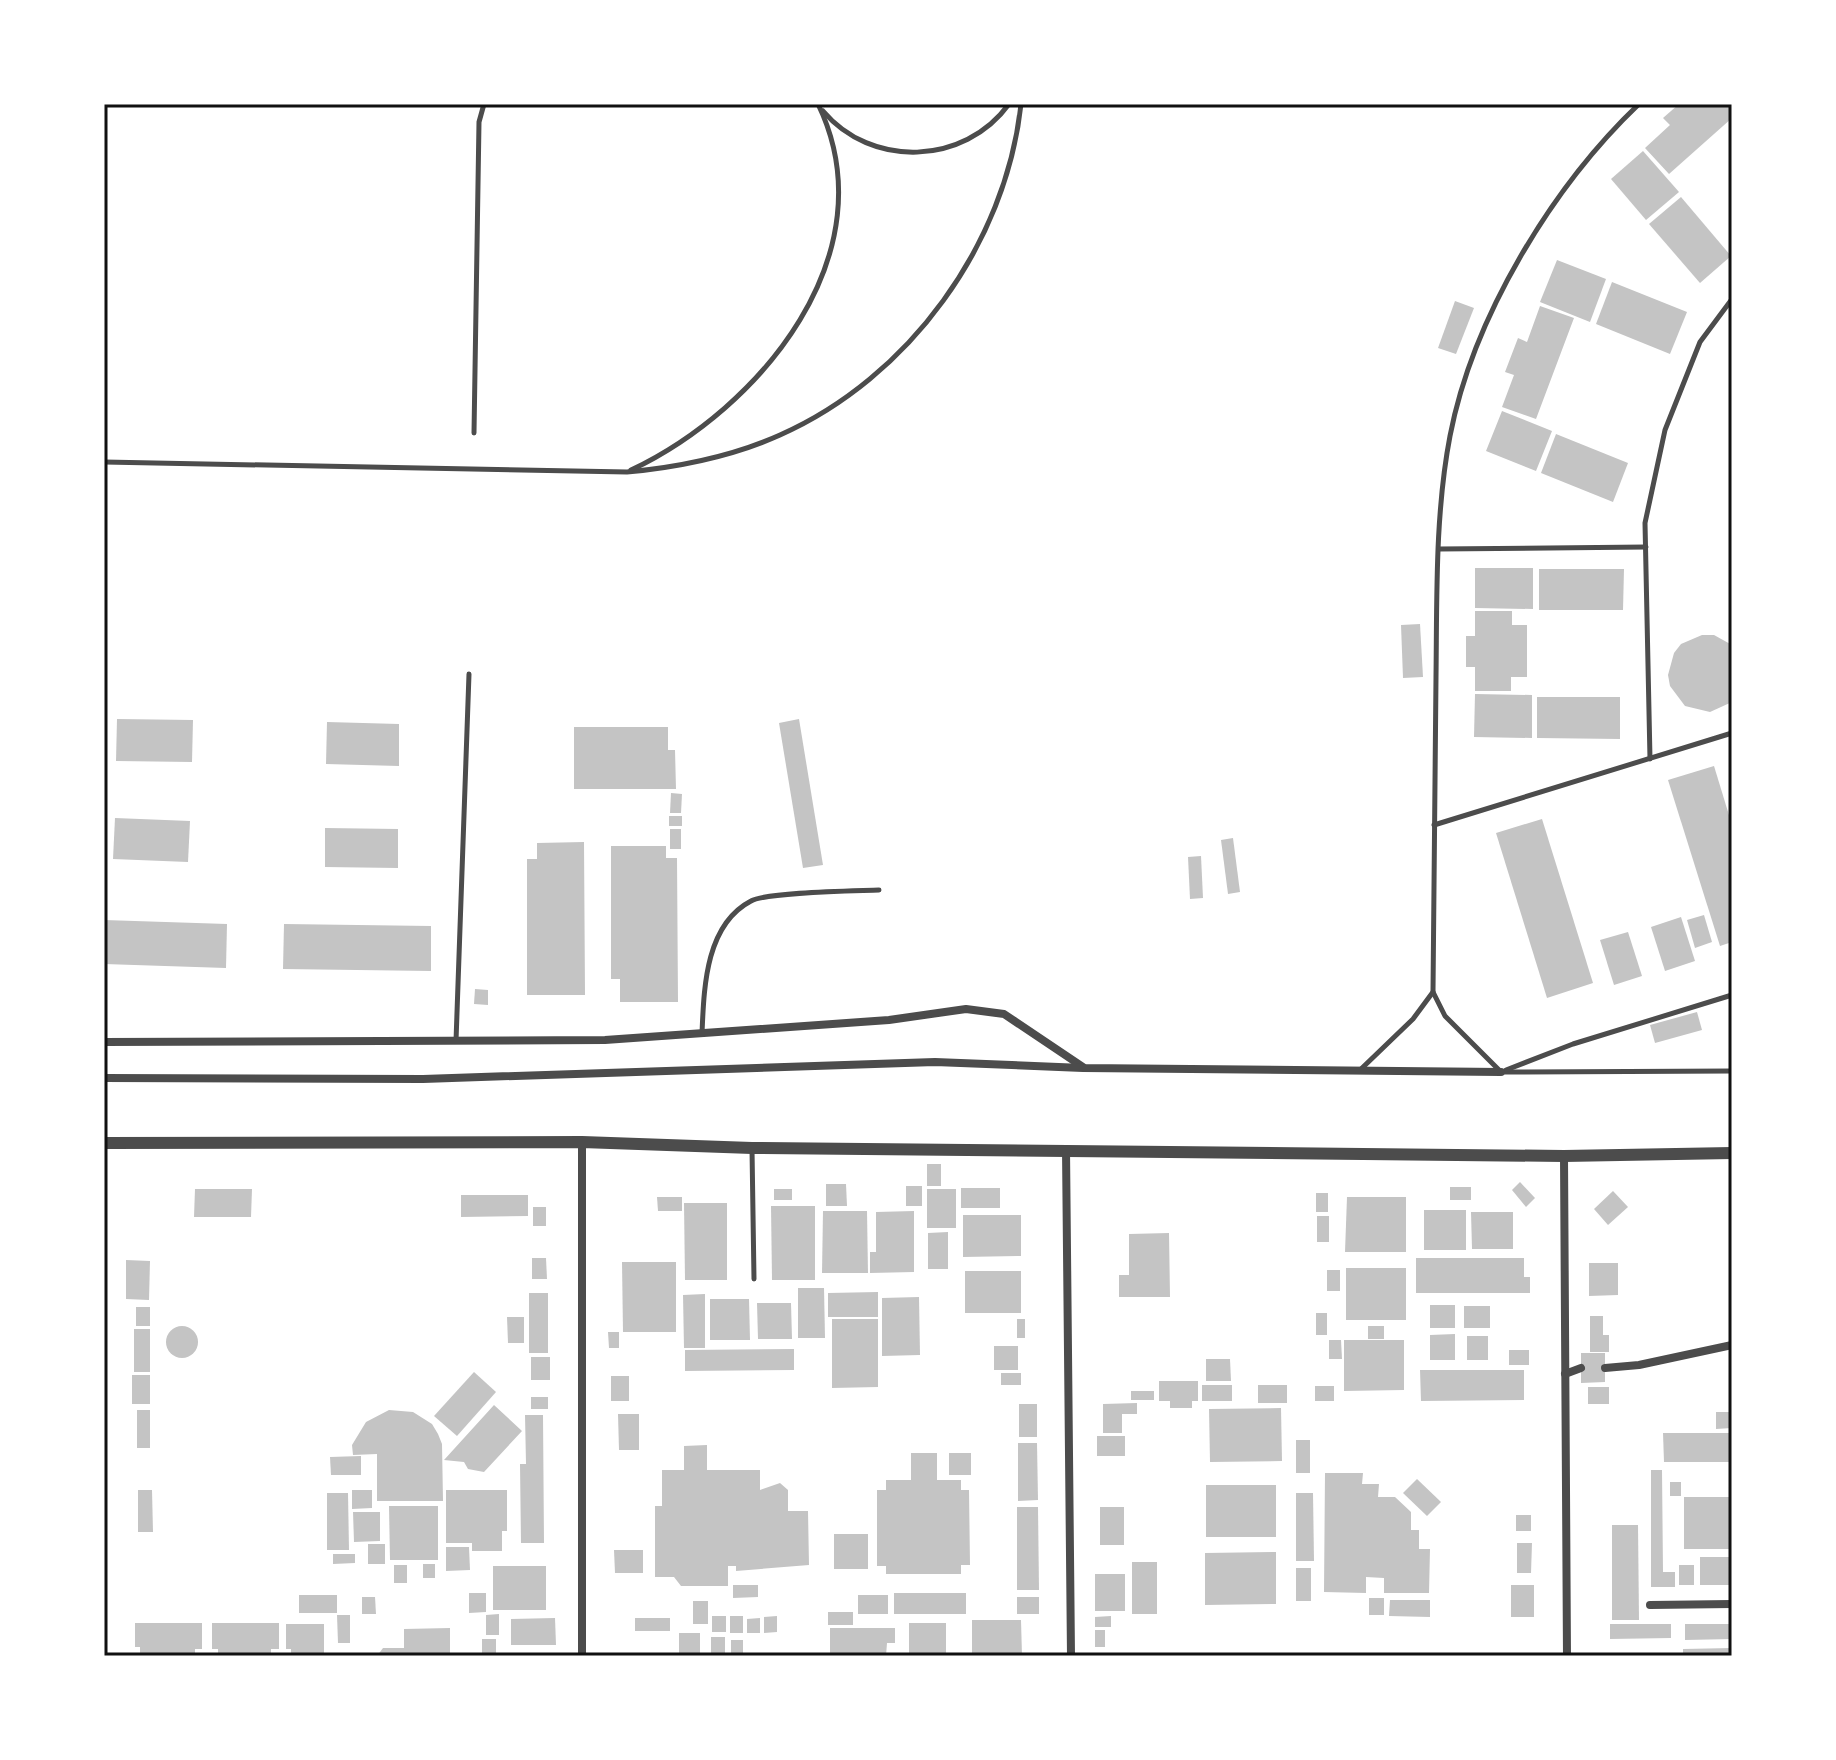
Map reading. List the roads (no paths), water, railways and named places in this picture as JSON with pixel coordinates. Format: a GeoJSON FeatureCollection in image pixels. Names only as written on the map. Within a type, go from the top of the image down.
{"type":"FeatureCollection","features":[{"type":"Feature","properties":{"kind":"street"},"geometry":{"type":"LineString","coordinates":[[104,1042],[605,1040],[889,1020],[966,1009],[1004,1014],[1083,1068]]}},
{"type":"Feature","properties":{"kind":"street"},"geometry":{"type":"LineString","coordinates":[[104,1078],[423,1079],[871,1062],[1083,1068],[1501,1072]]}},
{"type":"Feature","properties":{"kind":"street"},"geometry":{"type":"LineString","coordinates":[[104,1143],[582,1142],[752,1148],[1564,1156],[1732,1153]]}},
{"type":"Feature","properties":{"kind":"street"},"geometry":{"type":"LineString","coordinates":[[582,1142],[582,1656]]}},
{"type":"Feature","properties":{"kind":"street"},"geometry":{"type":"LineString","coordinates":[[1066,1149],[1071,1656]]}},
{"type":"Feature","properties":{"kind":"street"},"geometry":{"type":"LineString","coordinates":[[1564,1156],[1567,1656]]}},
{"type":"Feature","properties":{"kind":"street"},"geometry":{"type":"LineString","coordinates":[[1605,1368],[1639,1365],[1732,1345]]}},
{"type":"Feature","properties":{"kind":"street"},"geometry":{"type":"LineString","coordinates":[[1565,1374],[1581,1368]]}},
{"type":"Feature","properties":{"kind":"street"},"geometry":{"type":"LineString","coordinates":[[1650,1605],[1732,1604]]}},
{"type":"Feature","properties":{"kind":"lane"},"geometry":{"type":"LineString","coordinates":[[474,433],[479,122],[484,104]]}},
{"type":"Feature","properties":{"kind":"lane"},"geometry":{"type":"LineString","coordinates":[[819,106],[846,133],[862,143],[879,149],[911,153],[961,142],[992,123],[1009,104]]}},
{"type":"Feature","properties":{"kind":"lane"},"geometry":{"type":"LineString","coordinates":[[104,462],[627,472],[723,456],[783,434],[848,394],[903,347],[951,290],[987,225],[1012,154],[1021,104]]}},
{"type":"Feature","properties":{"kind":"lane"},"geometry":{"type":"LineString","coordinates":[[1639,104],[1613,129],[1527,243],[1483,328],[1450,435],[1439,549],[1433,992],[1445,1016],[1501,1072],[1732,1071]]}},
{"type":"Feature","properties":{"kind":"lane"},"geometry":{"type":"LineString","coordinates":[[627,472],[681,444],[729,407],[768,366],[811,300],[830,253],[837,204],[834,154],[819,106]]}},
{"type":"Feature","properties":{"kind":"lane"},"geometry":{"type":"LineString","coordinates":[[1650,759],[1645,523],[1665,430],[1700,342],[1732,299]]}},
{"type":"Feature","properties":{"kind":"lane"},"geometry":{"type":"LineString","coordinates":[[1439,549],[1646,547]]}},
{"type":"Feature","properties":{"kind":"lane"},"geometry":{"type":"LineString","coordinates":[[456,1042],[469,674]]}},
{"type":"Feature","properties":{"kind":"lane"},"geometry":{"type":"LineString","coordinates":[[1434,825],[1732,733]]}},
{"type":"Feature","properties":{"kind":"lane"},"geometry":{"type":"LineString","coordinates":[[701,1034],[705,974],[724,926],[752,900],[879,890]]}},
{"type":"Feature","properties":{"kind":"lane"},"geometry":{"type":"LineString","coordinates":[[1358,1072],[1413,1019],[1433,992]]}},
{"type":"Feature","properties":{"kind":"lane"},"geometry":{"type":"LineString","coordinates":[[1501,1072],[1573,1044],[1732,995]]}},
{"type":"Feature","properties":{"kind":"lane"},"geometry":{"type":"LineString","coordinates":[[752,1148],[754,1279]]}}]}
